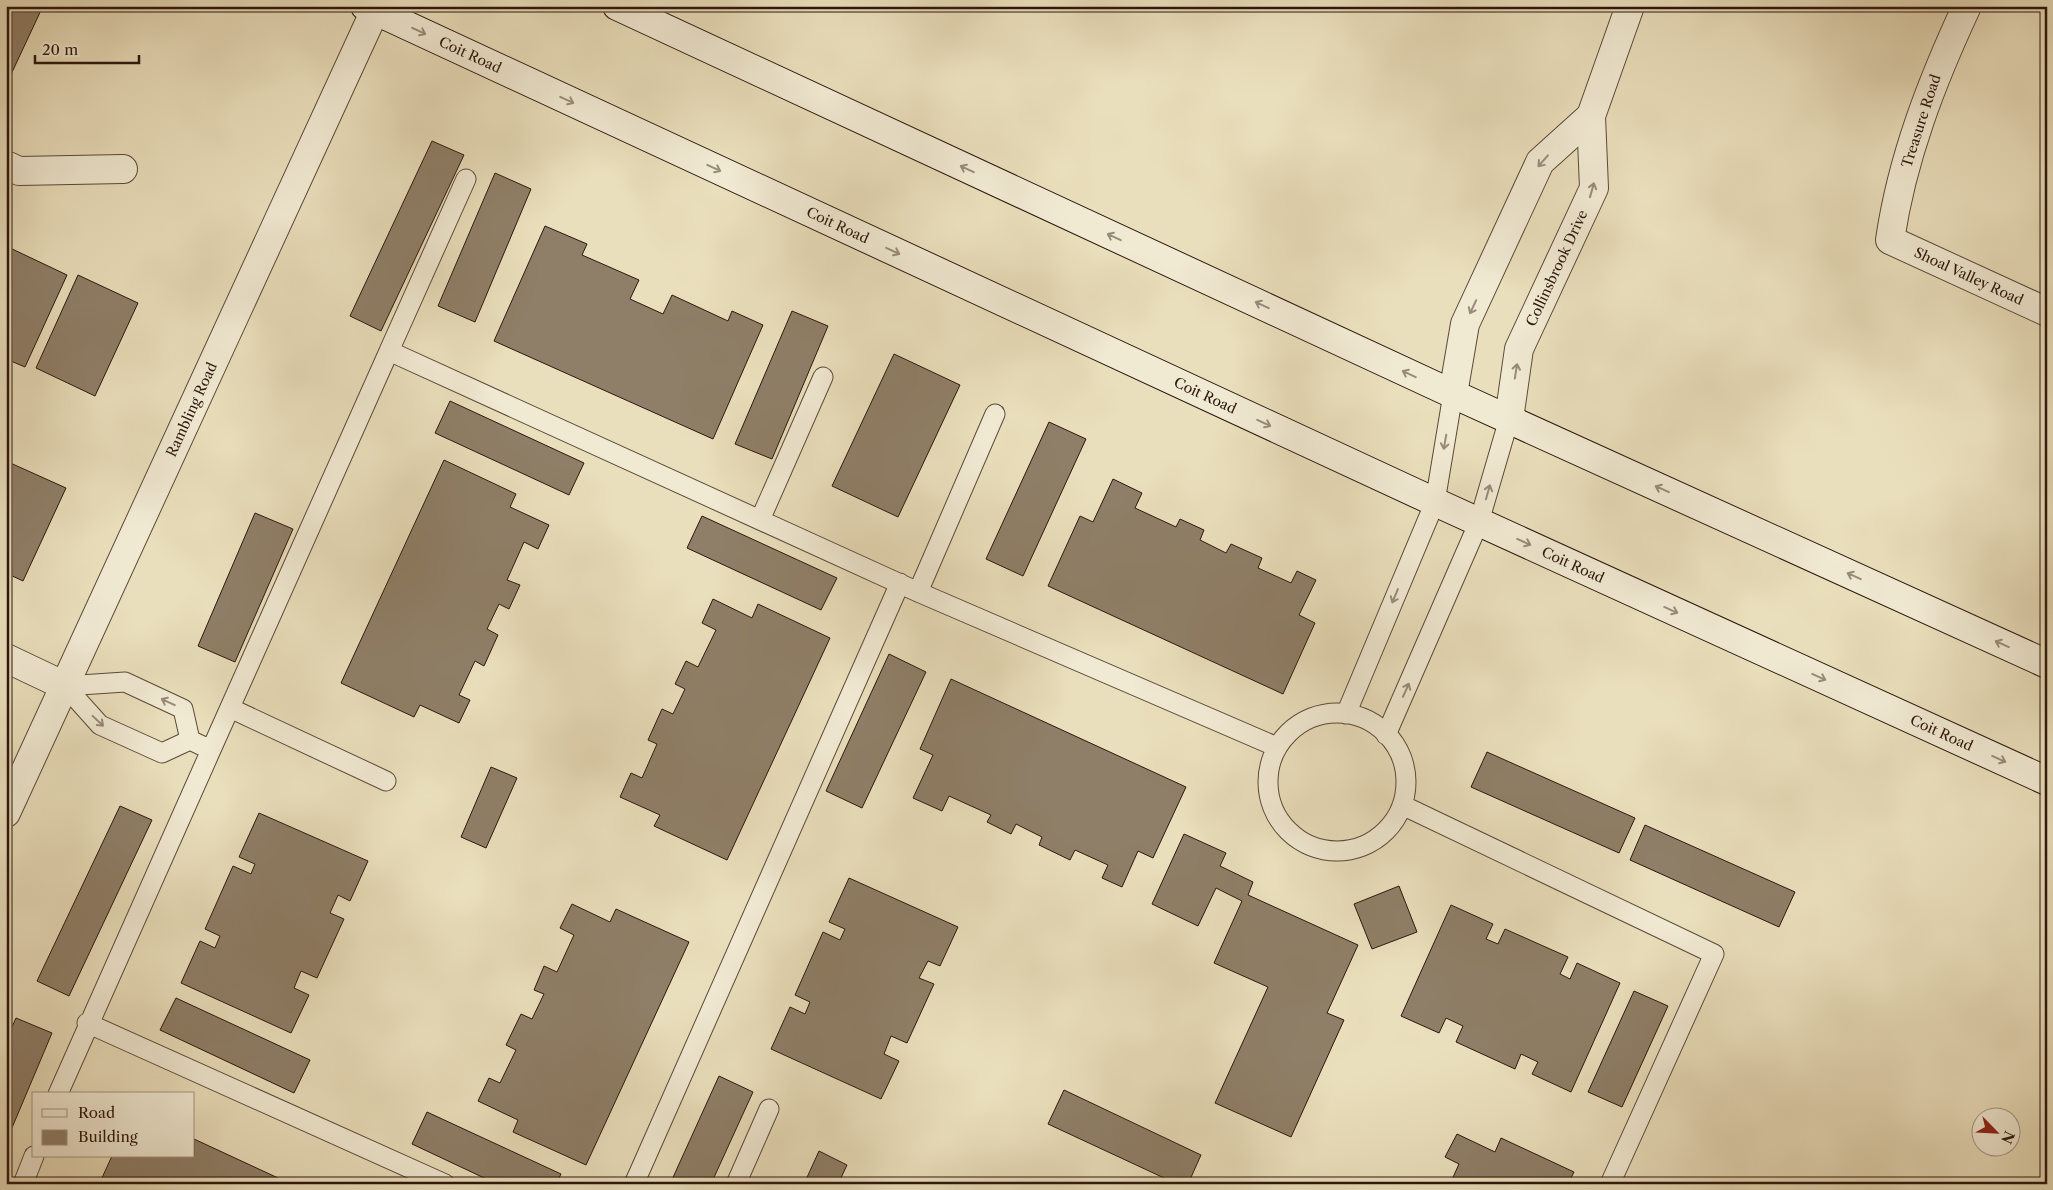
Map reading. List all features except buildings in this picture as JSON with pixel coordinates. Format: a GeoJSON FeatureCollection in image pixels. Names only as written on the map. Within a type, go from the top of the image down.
{"type":"FeatureCollection","features":[{"type":"Feature","properties":{"kind":"main road"},"geometry":{"type":"LineString","coordinates":[[617,6],[1508,420],[2047,664]]}},
{"type":"Feature","properties":{"kind":"main road","name":"Collinsbrook Drive"},"geometry":{"type":"LineString","coordinates":[[1508,420],[1520,350],[1594,188],[1591,116],[1630,6]]}},
{"type":"Feature","properties":{"kind":"main road","name":"Treasure Road"},"geometry":{"type":"LineString","coordinates":[[1890,240],[1902,181],[1919,123],[1939,66],[1967,6]]}},
{"type":"Feature","properties":{"kind":"main road","name":"Coit Road"},"geometry":{"type":"LineString","coordinates":[[372,8],[1435,502],[2047,780]]}},
{"type":"Feature","properties":{"kind":"main road","name":"Rambling Road"},"geometry":{"type":"LineString","coordinates":[[6,813],[372,8]]}},
{"type":"Feature","properties":{"kind":"main road","name":"Collinsbrook Drive"},"geometry":{"type":"LineString","coordinates":[[1453,394],[1465,324],[1540,162],[1591,116]]}},
{"type":"Feature","properties":{"kind":"main road"},"geometry":{"type":"LineString","coordinates":[[6,165],[19,171],[123,169]]}},
{"type":"Feature","properties":{"kind":"main road","name":"Shoal Valley Road"},"geometry":{"type":"LineString","coordinates":[[1890,240],[2047,312]]}},
{"type":"Feature","properties":{"kind":"main road"},"geometry":{"type":"LineString","coordinates":[[6,658],[65,686]]}},
{"type":"Feature","properties":{"kind":"lane"},"geometry":{"type":"LineString","coordinates":[[59,1092],[87,1023],[466,179]]}},
{"type":"Feature","properties":{"kind":"lane"},"geometry":{"type":"LineString","coordinates":[[389,351],[900,584],[1278,747]]}},
{"type":"Feature","properties":{"kind":"lane"},"geometry":{"type":"LineString","coordinates":[[760,520],[823,377]]}},
{"type":"Feature","properties":{"kind":"lane"},"geometry":{"type":"LineString","coordinates":[[1346,714],[1435,502],[1453,394]]}},
{"type":"Feature","properties":{"kind":"lane"},"geometry":{"type":"LineString","coordinates":[[918,592],[995,414]]}},
{"type":"Feature","properties":{"kind":"lane"},"geometry":{"type":"LineString","coordinates":[[1386,735],[1479,522],[1508,420]]}},
{"type":"Feature","properties":{"kind":"lane"},"geometry":{"type":"LineString","coordinates":[[634,1184],[900,584]]}},
{"type":"Feature","properties":{"kind":"lane"},"geometry":{"type":"LineString","coordinates":[[65,686],[125,682],[183,709],[190,740]]}},
{"type":"Feature","properties":{"kind":"lane"},"geometry":{"type":"LineString","coordinates":[[65,686],[100,725],[162,753],[190,740]]}},
{"type":"Feature","properties":{"kind":"lane"},"geometry":{"type":"LineString","coordinates":[[230,708],[386,781]]}},
{"type":"Feature","properties":{"kind":"lane"},"geometry":{"type":"LineString","coordinates":[[1326,714],[1346,714],[1365,719],[1386,735],[1400,755],[1405,771],[1406,788],[1402,805],[1392,824],[1377,838],[1358,848],[1338,851],[1317,849],[1298,840],[1283,826],[1272,808],[1268,787],[1269,773],[1278,747],[1290,731],[1306,720],[1326,714]]}},
{"type":"Feature","properties":{"kind":"lane"},"geometry":{"type":"LineString","coordinates":[[190,740],[211,750]]}},
{"type":"Feature","properties":{"kind":"lane"},"geometry":{"type":"LineString","coordinates":[[1402,805],[1714,954],[1610,1184]]}},
{"type":"Feature","properties":{"kind":"lane"},"geometry":{"type":"LineString","coordinates":[[87,1023],[445,1184]]}},
{"type":"Feature","properties":{"kind":"lane"},"geometry":{"type":"LineString","coordinates":[[736,1184],[769,1109]]}},
{"type":"Feature","properties":{"kind":"lane"},"geometry":{"type":"LineString","coordinates":[[23,1184],[33,1158]]}}]}
